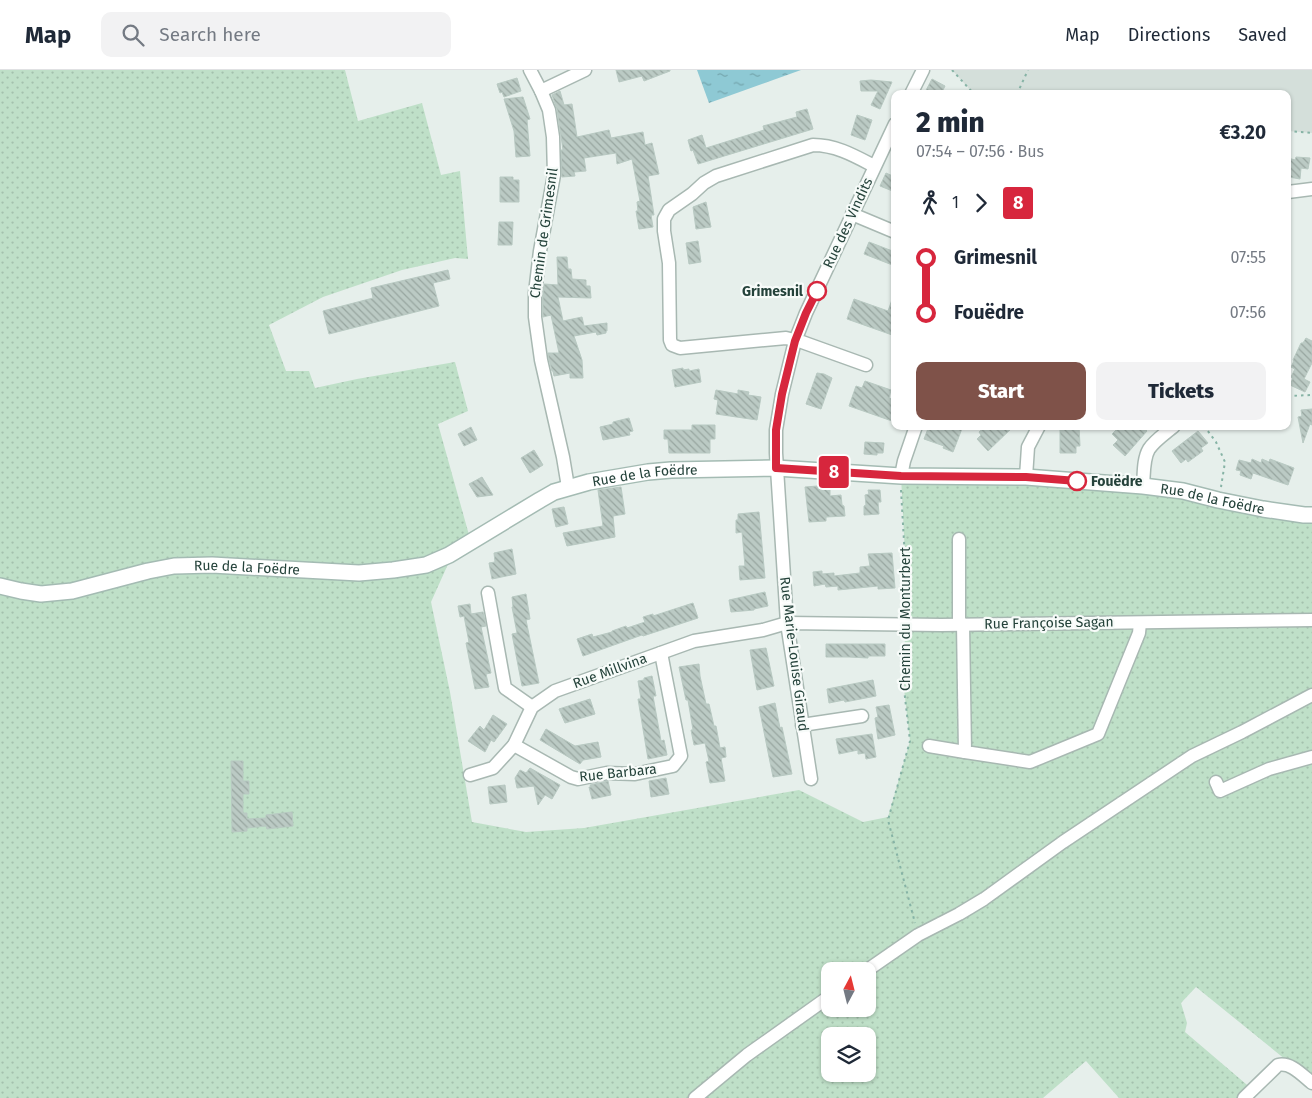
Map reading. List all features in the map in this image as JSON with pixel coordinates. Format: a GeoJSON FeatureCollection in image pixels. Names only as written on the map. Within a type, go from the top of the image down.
{"type":"FeatureCollection","features":[{"type":"Feature","properties":{"kind":"street","name":"Chemin de Grimesnil"},"geometry":{"type":"LineString","coordinates":[[530,70],[548,110],[553,137],[554,175],[540,251],[534,317],[541,360],[568,487]]}},
{"type":"Feature","properties":{"kind":"street"},"geometry":{"type":"LineString","coordinates":[[541,91],[585,70]]}},
{"type":"Feature","properties":{"kind":"street"},"geometry":{"type":"LineString","coordinates":[[912,90],[923,70]]}},
{"type":"Feature","properties":{"kind":"street","name":"Rue des Vindits"},"geometry":{"type":"LineString","coordinates":[[776,468],[776,430],[782,394],[795,341],[812,300],[891,132]]}},
{"type":"Feature","properties":{"kind":"street"},"geometry":{"type":"LineString","coordinates":[[866,365],[786,338],[680,348],[672,345],[670,340],[669,263],[664,219],[669,210],[716,176],[813,145],[836,148],[874,166]]}},
{"type":"Feature","properties":{"kind":"street"},"geometry":{"type":"LineString","coordinates":[[1291,192],[1312,189]]}},
{"type":"Feature","properties":{"kind":"street"},"geometry":{"type":"LineString","coordinates":[[852,214],[891,230]]}},
{"type":"Feature","properties":{"kind":"street"},"geometry":{"type":"LineString","coordinates":[[901,476],[915,430]]}},
{"type":"Feature","properties":{"kind":"street"},"geometry":{"type":"LineString","coordinates":[[1026,477],[1028,447],[1037,430]]}},
{"type":"Feature","properties":{"kind":"street"},"geometry":{"type":"LineString","coordinates":[[1143,486],[1149,450],[1169,430]]}},
{"type":"Feature","properties":{"kind":"street","name":"Rue de la Foëdre"},"geometry":{"type":"LineString","coordinates":[[0,586],[21,592],[41,594],[72,591],[148,570],[174,566],[212,565],[359,573],[426,565],[449,555],[554,492],[589,482],[672,470],[776,468],[901,476],[1026,477],[1183,491],[1263,509],[1312,515]]}},
{"type":"Feature","properties":{"kind":"street","name":"Rue Marie-Louise Giraud"},"geometry":{"type":"LineString","coordinates":[[776,468],[787,623],[811,779]]}},
{"type":"Feature","properties":{"kind":"street"},"geometry":{"type":"LineString","coordinates":[[959,539],[965,752]]}},
{"type":"Feature","properties":{"kind":"street"},"geometry":{"type":"LineString","coordinates":[[488,593],[505,688],[532,707]]}},
{"type":"Feature","properties":{"kind":"street","name":"Rue Françoise Sagan"},"geometry":{"type":"LineString","coordinates":[[787,623],[961,624],[1312,620]]}},
{"type":"Feature","properties":{"kind":"street"},"geometry":{"type":"LineString","coordinates":[[930,746],[1030,762],[1098,734],[1139,633],[1140,622]]}},
{"type":"Feature","properties":{"kind":"street","name":"Rue Millvina"},"geometry":{"type":"LineString","coordinates":[[470,775],[493,768],[514,745],[532,707],[555,691],[694,641],[763,630],[787,623]]}},
{"type":"Feature","properties":{"kind":"street","name":"Rue Barbara"},"geometry":{"type":"LineString","coordinates":[[514,745],[571,777],[578,778],[607,774],[635,774],[673,766],[681,756],[662,653]]}},
{"type":"Feature","properties":{"kind":"street"},"geometry":{"type":"LineString","coordinates":[[876,964],[918,935],[984,899],[1063,842],[1192,756],[1312,695]]}},
{"type":"Feature","properties":{"kind":"street"},"geometry":{"type":"LineString","coordinates":[[802,725],[862,716]]}},
{"type":"Feature","properties":{"kind":"street"},"geometry":{"type":"LineString","coordinates":[[1216,782],[1220,791],[1269,769],[1312,756]]}},
{"type":"Feature","properties":{"kind":"street"},"geometry":{"type":"LineString","coordinates":[[695,1098],[747,1055],[821,1002]]}},
{"type":"Feature","properties":{"kind":"street"},"geometry":{"type":"LineString","coordinates":[[1244,1098],[1278,1065],[1290,1066],[1312,1083]]}},
{"type":"Feature","properties":{"kind":"path"},"geometry":{"type":"LineString","coordinates":[[952,70],[970,90]]}},
{"type":"Feature","properties":{"kind":"path"},"geometry":{"type":"LineString","coordinates":[[1019,90],[1028,70]]}},
{"type":"Feature","properties":{"kind":"path"},"geometry":{"type":"LineString","coordinates":[[1291,131],[1312,133]]}},
{"type":"Feature","properties":{"kind":"path"},"geometry":{"type":"LineString","coordinates":[[1291,396],[1312,395]]}},
{"type":"Feature","properties":{"kind":"path"},"geometry":{"type":"LineString","coordinates":[[1207,430],[1216,442],[1225,462],[1218,500]]}},
{"type":"Feature","properties":{"kind":"path","name":"Chemin du Monturbert"},"geometry":{"type":"LineString","coordinates":[[901,476],[907,593],[903,680],[910,741],[888,820],[918,935]]}},
{"type":"Feature","properties":{"kind":"shaded area"},"geometry":{"type":"Polygon","coordinates":[[[952,70],[1312,70],[1312,133],[1291,131],[1291,90],[970,90],[952,70]]]}},
{"type":"Feature","properties":{"kind":"green space"},"geometry":{"type":"Polygon","coordinates":[[[0,70],[345,70],[358,121],[422,103],[441,175],[460,171],[468,259],[455,258],[402,270],[323,297],[269,325],[286,371],[309,371],[315,388],[455,362],[468,411],[438,424],[471,542],[449,562],[431,602],[450,692],[472,822],[526,832],[584,828],[799,790],[863,822],[888,817],[910,741],[903,680],[907,593],[901,476],[1026,477],[1312,515],[1312,1081],[1196,987],[1181,1003],[1187,1023],[1185,1032],[1253,1090],[1244,1098],[1119,1098],[1086,1061],[1043,1098],[0,1098],[0,70]]]}},
{"type":"Feature","properties":{"kind":"water"},"geometry":{"type":"Polygon","coordinates":[[[697,70],[801,70],[709,103],[697,70]]]}},
{"type":"Feature","properties":{"kind":"building"},"geometry":{"type":"Polygon","coordinates":[[[616,70],[670,71],[644,81],[642,76],[619,82],[616,70]]]}},
{"type":"Feature","properties":{"kind":"building"},"geometry":{"type":"Polygon","coordinates":[[[517,78],[521,91],[504,97],[502,92],[500,93],[497,84],[517,78]]]}},
{"type":"Feature","properties":{"kind":"building"},"geometry":{"type":"Polygon","coordinates":[[[932,79],[945,86],[943,90],[926,90],[932,79]]]}},
{"type":"Feature","properties":{"kind":"building"},"geometry":{"type":"Polygon","coordinates":[[[860,81],[892,82],[880,109],[871,105],[878,91],[861,91],[860,81]]]}},
{"type":"Feature","properties":{"kind":"building"},"geometry":{"type":"Polygon","coordinates":[[[560,91],[564,105],[572,104],[577,137],[609,130],[611,138],[643,132],[645,145],[652,143],[659,174],[648,176],[654,215],[651,215],[653,227],[639,229],[636,211],[638,211],[637,202],[640,201],[632,159],[617,164],[616,153],[584,158],[586,171],[574,172],[575,176],[562,177],[561,150],[563,150],[557,109],[552,95],[560,91]]]}},
{"type":"Feature","properties":{"kind":"building"},"geometry":{"type":"Polygon","coordinates":[[[523,97],[530,119],[527,120],[530,156],[516,157],[514,131],[504,99],[523,97]]]}},
{"type":"Feature","properties":{"kind":"building"},"geometry":{"type":"Polygon","coordinates":[[[807,109],[813,129],[698,164],[693,150],[691,151],[688,140],[702,135],[706,148],[764,130],[763,126],[797,117],[796,112],[807,109]]]}},
{"type":"Feature","properties":{"kind":"building"},"geometry":{"type":"Polygon","coordinates":[[[857,115],[872,120],[865,140],[851,135],[857,115]]]}},
{"type":"Feature","properties":{"kind":"building"},"geometry":{"type":"Polygon","coordinates":[[[1296,157],[1310,158],[1308,169],[1301,168],[1300,179],[1291,177],[1291,159],[1295,160],[1296,157]]]}},
{"type":"Feature","properties":{"kind":"building"},"geometry":{"type":"Polygon","coordinates":[[[886,173],[891,175],[891,190],[880,186],[886,173]]]}},
{"type":"Feature","properties":{"kind":"building"},"geometry":{"type":"Polygon","coordinates":[[[500,177],[513,177],[513,180],[519,180],[519,202],[500,202],[500,177]]]}},
{"type":"Feature","properties":{"kind":"building"},"geometry":{"type":"Polygon","coordinates":[[[706,202],[711,227],[696,229],[693,207],[706,202]]]}},
{"type":"Feature","properties":{"kind":"building"},"geometry":{"type":"Polygon","coordinates":[[[499,222],[513,222],[512,245],[498,245],[499,222]]]}},
{"type":"Feature","properties":{"kind":"building"},"geometry":{"type":"Polygon","coordinates":[[[698,241],[701,262],[689,264],[686,243],[698,241]]]}},
{"type":"Feature","properties":{"kind":"building"},"geometry":{"type":"Polygon","coordinates":[[[869,242],[891,250],[891,264],[864,254],[869,242]]]}},
{"type":"Feature","properties":{"kind":"building"},"geometry":{"type":"Polygon","coordinates":[[[557,257],[567,257],[568,269],[571,269],[572,279],[586,280],[586,286],[590,286],[591,298],[558,297],[563,321],[582,317],[584,326],[607,323],[606,333],[597,335],[596,332],[574,336],[582,360],[583,378],[570,378],[570,373],[554,376],[549,359],[548,353],[559,353],[551,315],[543,317],[543,293],[544,284],[558,285],[557,257]]]}},
{"type":"Feature","properties":{"kind":"building"},"geometry":{"type":"Polygon","coordinates":[[[448,270],[450,279],[433,283],[439,306],[329,334],[323,311],[373,298],[371,288],[448,270]]]}},
{"type":"Feature","properties":{"kind":"building"},"geometry":{"type":"Polygon","coordinates":[[[854,299],[888,311],[891,302],[891,335],[847,319],[854,299]]]}},
{"type":"Feature","properties":{"kind":"building"},"geometry":{"type":"Polygon","coordinates":[[[1306,338],[1312,341],[1312,363],[1304,379],[1310,382],[1305,392],[1291,385],[1293,378],[1291,377],[1295,369],[1291,367],[1301,343],[1306,338]]]}},
{"type":"Feature","properties":{"kind":"building"},"geometry":{"type":"Polygon","coordinates":[[[683,368],[683,370],[689,369],[689,371],[699,369],[701,382],[675,387],[672,370],[683,368]]]}},
{"type":"Feature","properties":{"kind":"building"},"geometry":{"type":"Polygon","coordinates":[[[817,373],[832,378],[821,409],[806,404],[817,373]]]}},
{"type":"Feature","properties":{"kind":"building"},"geometry":{"type":"Polygon","coordinates":[[[865,381],[891,390],[889,398],[891,399],[891,421],[849,406],[856,386],[862,388],[865,381]]]}},
{"type":"Feature","properties":{"kind":"building"},"geometry":{"type":"Polygon","coordinates":[[[716,390],[738,394],[738,390],[749,392],[748,395],[761,397],[757,420],[716,414],[718,400],[714,399],[716,390]]]}},
{"type":"Feature","properties":{"kind":"building"},"geometry":{"type":"Polygon","coordinates":[[[1312,409],[1312,425],[1310,424],[1303,443],[1298,417],[1302,416],[1301,410],[1312,409]]]}},
{"type":"Feature","properties":{"kind":"building"},"geometry":{"type":"Polygon","coordinates":[[[629,418],[633,431],[629,432],[630,435],[603,440],[600,427],[629,418]]]}},
{"type":"Feature","properties":{"kind":"building"},"geometry":{"type":"Polygon","coordinates":[[[692,425],[715,425],[715,439],[710,439],[710,453],[669,453],[668,439],[664,439],[664,430],[692,430],[692,425]]]}},
{"type":"Feature","properties":{"kind":"building"},"geometry":{"type":"Polygon","coordinates":[[[471,427],[477,440],[464,446],[458,434],[471,427]]]}},
{"type":"Feature","properties":{"kind":"building"},"geometry":{"type":"Polygon","coordinates":[[[927,430],[961,430],[953,452],[943,448],[944,446],[924,439],[927,430]]]}},
{"type":"Feature","properties":{"kind":"building"},"geometry":{"type":"Polygon","coordinates":[[[981,430],[1010,430],[988,451],[977,439],[981,435],[979,432],[981,430]]]}},
{"type":"Feature","properties":{"kind":"building"},"geometry":{"type":"Polygon","coordinates":[[[1060,430],[1079,430],[1080,446],[1076,446],[1076,453],[1060,453],[1060,430]]]}},
{"type":"Feature","properties":{"kind":"building"},"geometry":{"type":"Polygon","coordinates":[[[1116,430],[1147,431],[1125,456],[1113,445],[1118,440],[1112,434],[1116,430]]]}},
{"type":"Feature","properties":{"kind":"building"},"geometry":{"type":"Polygon","coordinates":[[[1198,431],[1208,443],[1201,448],[1203,451],[1188,462],[1186,459],[1181,463],[1172,451],[1198,431]]]}},
{"type":"Feature","properties":{"kind":"building"},"geometry":{"type":"Polygon","coordinates":[[[865,442],[884,443],[883,453],[877,453],[877,455],[864,454],[865,442]]]}},
{"type":"Feature","properties":{"kind":"building"},"geometry":{"type":"Polygon","coordinates":[[[534,450],[543,465],[530,473],[521,458],[534,450]]]}},
{"type":"Feature","properties":{"kind":"building"},"geometry":{"type":"Polygon","coordinates":[[[1252,459],[1261,463],[1262,459],[1269,462],[1270,459],[1294,468],[1288,485],[1253,473],[1251,479],[1240,475],[1241,471],[1236,470],[1239,460],[1251,463],[1252,459]]]}},
{"type":"Feature","properties":{"kind":"building"},"geometry":{"type":"Polygon","coordinates":[[[482,477],[493,495],[477,497],[469,484],[482,477]]]}},
{"type":"Feature","properties":{"kind":"building"},"geometry":{"type":"Polygon","coordinates":[[[830,485],[830,496],[841,495],[845,516],[826,517],[826,521],[809,522],[805,487],[830,485]]]}},
{"type":"Feature","properties":{"kind":"building"},"geometry":{"type":"Polygon","coordinates":[[[621,487],[625,514],[613,516],[615,537],[567,546],[563,533],[603,526],[598,490],[621,487]]]}},
{"type":"Feature","properties":{"kind":"building"},"geometry":{"type":"Polygon","coordinates":[[[868,490],[880,490],[879,514],[864,515],[865,495],[869,494],[868,490]]]}},
{"type":"Feature","properties":{"kind":"building"},"geometry":{"type":"Polygon","coordinates":[[[564,507],[568,524],[556,527],[552,509],[564,507]]]}},
{"type":"Feature","properties":{"kind":"building"},"geometry":{"type":"Polygon","coordinates":[[[759,512],[765,578],[740,580],[739,566],[745,566],[742,532],[736,533],[736,520],[738,520],[738,514],[759,512]]]}},
{"type":"Feature","properties":{"kind":"building"},"geometry":{"type":"Polygon","coordinates":[[[512,549],[516,574],[492,579],[489,563],[495,562],[494,553],[512,549]]]}},
{"type":"Feature","properties":{"kind":"building"},"geometry":{"type":"Polygon","coordinates":[[[892,553],[895,588],[878,589],[878,586],[838,590],[838,586],[826,587],[825,584],[814,586],[813,572],[822,571],[822,574],[834,573],[834,576],[860,573],[860,567],[870,566],[868,554],[892,553]]]}},
{"type":"Feature","properties":{"kind":"building"},"geometry":{"type":"Polygon","coordinates":[[[765,592],[768,606],[754,610],[731,612],[729,600],[765,592]]]}},
{"type":"Feature","properties":{"kind":"building"},"geometry":{"type":"Polygon","coordinates":[[[526,594],[530,619],[526,620],[539,683],[522,686],[512,634],[517,633],[512,597],[526,594]]]}},
{"type":"Feature","properties":{"kind":"building"},"geometry":{"type":"Polygon","coordinates":[[[693,603],[698,618],[583,656],[577,639],[592,634],[593,637],[612,632],[626,626],[627,628],[645,622],[643,617],[653,614],[653,616],[693,603]]]}},
{"type":"Feature","properties":{"kind":"building"},"geometry":{"type":"Polygon","coordinates":[[[470,604],[471,614],[483,612],[486,626],[481,627],[491,673],[486,674],[489,687],[475,689],[466,643],[469,642],[464,616],[460,617],[458,606],[470,604]]]}},
{"type":"Feature","properties":{"kind":"building"},"geometry":{"type":"Polygon","coordinates":[[[826,644],[885,644],[885,656],[868,656],[868,658],[826,657],[826,644]]]}},
{"type":"Feature","properties":{"kind":"building"},"geometry":{"type":"Polygon","coordinates":[[[766,648],[774,686],[757,690],[750,650],[766,648]]]}},
{"type":"Feature","properties":{"kind":"building"},"geometry":{"type":"Polygon","coordinates":[[[699,664],[706,704],[709,704],[714,726],[716,726],[720,748],[725,747],[726,757],[721,758],[725,781],[710,783],[706,762],[709,761],[705,743],[694,745],[688,700],[686,700],[679,667],[699,664]]]}},
{"type":"Feature","properties":{"kind":"building"},"geometry":{"type":"Polygon","coordinates":[[[652,676],[656,696],[653,696],[661,741],[664,740],[667,755],[648,759],[638,699],[641,699],[638,681],[652,676]]]}},
{"type":"Feature","properties":{"kind":"building"},"geometry":{"type":"Polygon","coordinates":[[[873,680],[876,696],[829,703],[827,689],[873,680]]]}},
{"type":"Feature","properties":{"kind":"building"},"geometry":{"type":"Polygon","coordinates":[[[590,699],[595,714],[565,723],[559,709],[590,699]]]}},
{"type":"Feature","properties":{"kind":"building"},"geometry":{"type":"Polygon","coordinates":[[[775,703],[792,774],[773,777],[759,707],[775,703]]]}},
{"type":"Feature","properties":{"kind":"building"},"geometry":{"type":"Polygon","coordinates":[[[889,705],[895,735],[878,739],[875,718],[878,717],[876,707],[889,705]]]}},
{"type":"Feature","properties":{"kind":"building"},"geometry":{"type":"Polygon","coordinates":[[[493,715],[507,724],[494,742],[491,740],[485,752],[468,741],[480,726],[484,730],[493,715]]]}},
{"type":"Feature","properties":{"kind":"building"},"geometry":{"type":"Polygon","coordinates":[[[546,729],[575,746],[598,742],[601,757],[583,760],[580,764],[540,740],[546,729]]]}},
{"type":"Feature","properties":{"kind":"building"},"geometry":{"type":"Polygon","coordinates":[[[872,734],[876,757],[866,759],[865,753],[858,754],[858,750],[839,754],[836,739],[872,734]]]}},
{"type":"Feature","properties":{"kind":"building"},"geometry":{"type":"Polygon","coordinates":[[[231,761],[243,761],[243,781],[249,781],[249,794],[243,794],[243,813],[247,813],[247,819],[266,818],[266,815],[292,812],[293,826],[267,829],[266,826],[247,828],[247,831],[232,832],[231,761]]]}},
{"type":"Feature","properties":{"kind":"building"},"geometry":{"type":"Polygon","coordinates":[[[530,768],[560,785],[552,799],[545,795],[538,805],[534,786],[517,788],[515,778],[520,770],[526,773],[530,768]]]}},
{"type":"Feature","properties":{"kind":"building"},"geometry":{"type":"Polygon","coordinates":[[[666,778],[669,794],[651,797],[649,781],[666,778]]]}},
{"type":"Feature","properties":{"kind":"building"},"geometry":{"type":"Polygon","coordinates":[[[608,781],[611,795],[592,799],[590,785],[608,781]]]}},
{"type":"Feature","properties":{"kind":"building"},"geometry":{"type":"Polygon","coordinates":[[[505,785],[507,802],[490,804],[488,787],[505,785]]]}},
{"type":"Feature","properties":{"kind":"bus line","name":"8"},"geometry":{"type":"LineString","coordinates":[[817,291],[795,341],[782,394],[776,430],[776,468],[901,476],[1026,477],[1077,481]]}},
{"type":"Feature","properties":{"kind":"place","name":"Grimesnil"},"geometry":{"type":"Point","coordinates":[817,291]}},
{"type":"Feature","properties":{"kind":"place","name":"Fouëdre"},"geometry":{"type":"Point","coordinates":[1077,481]}}]}
